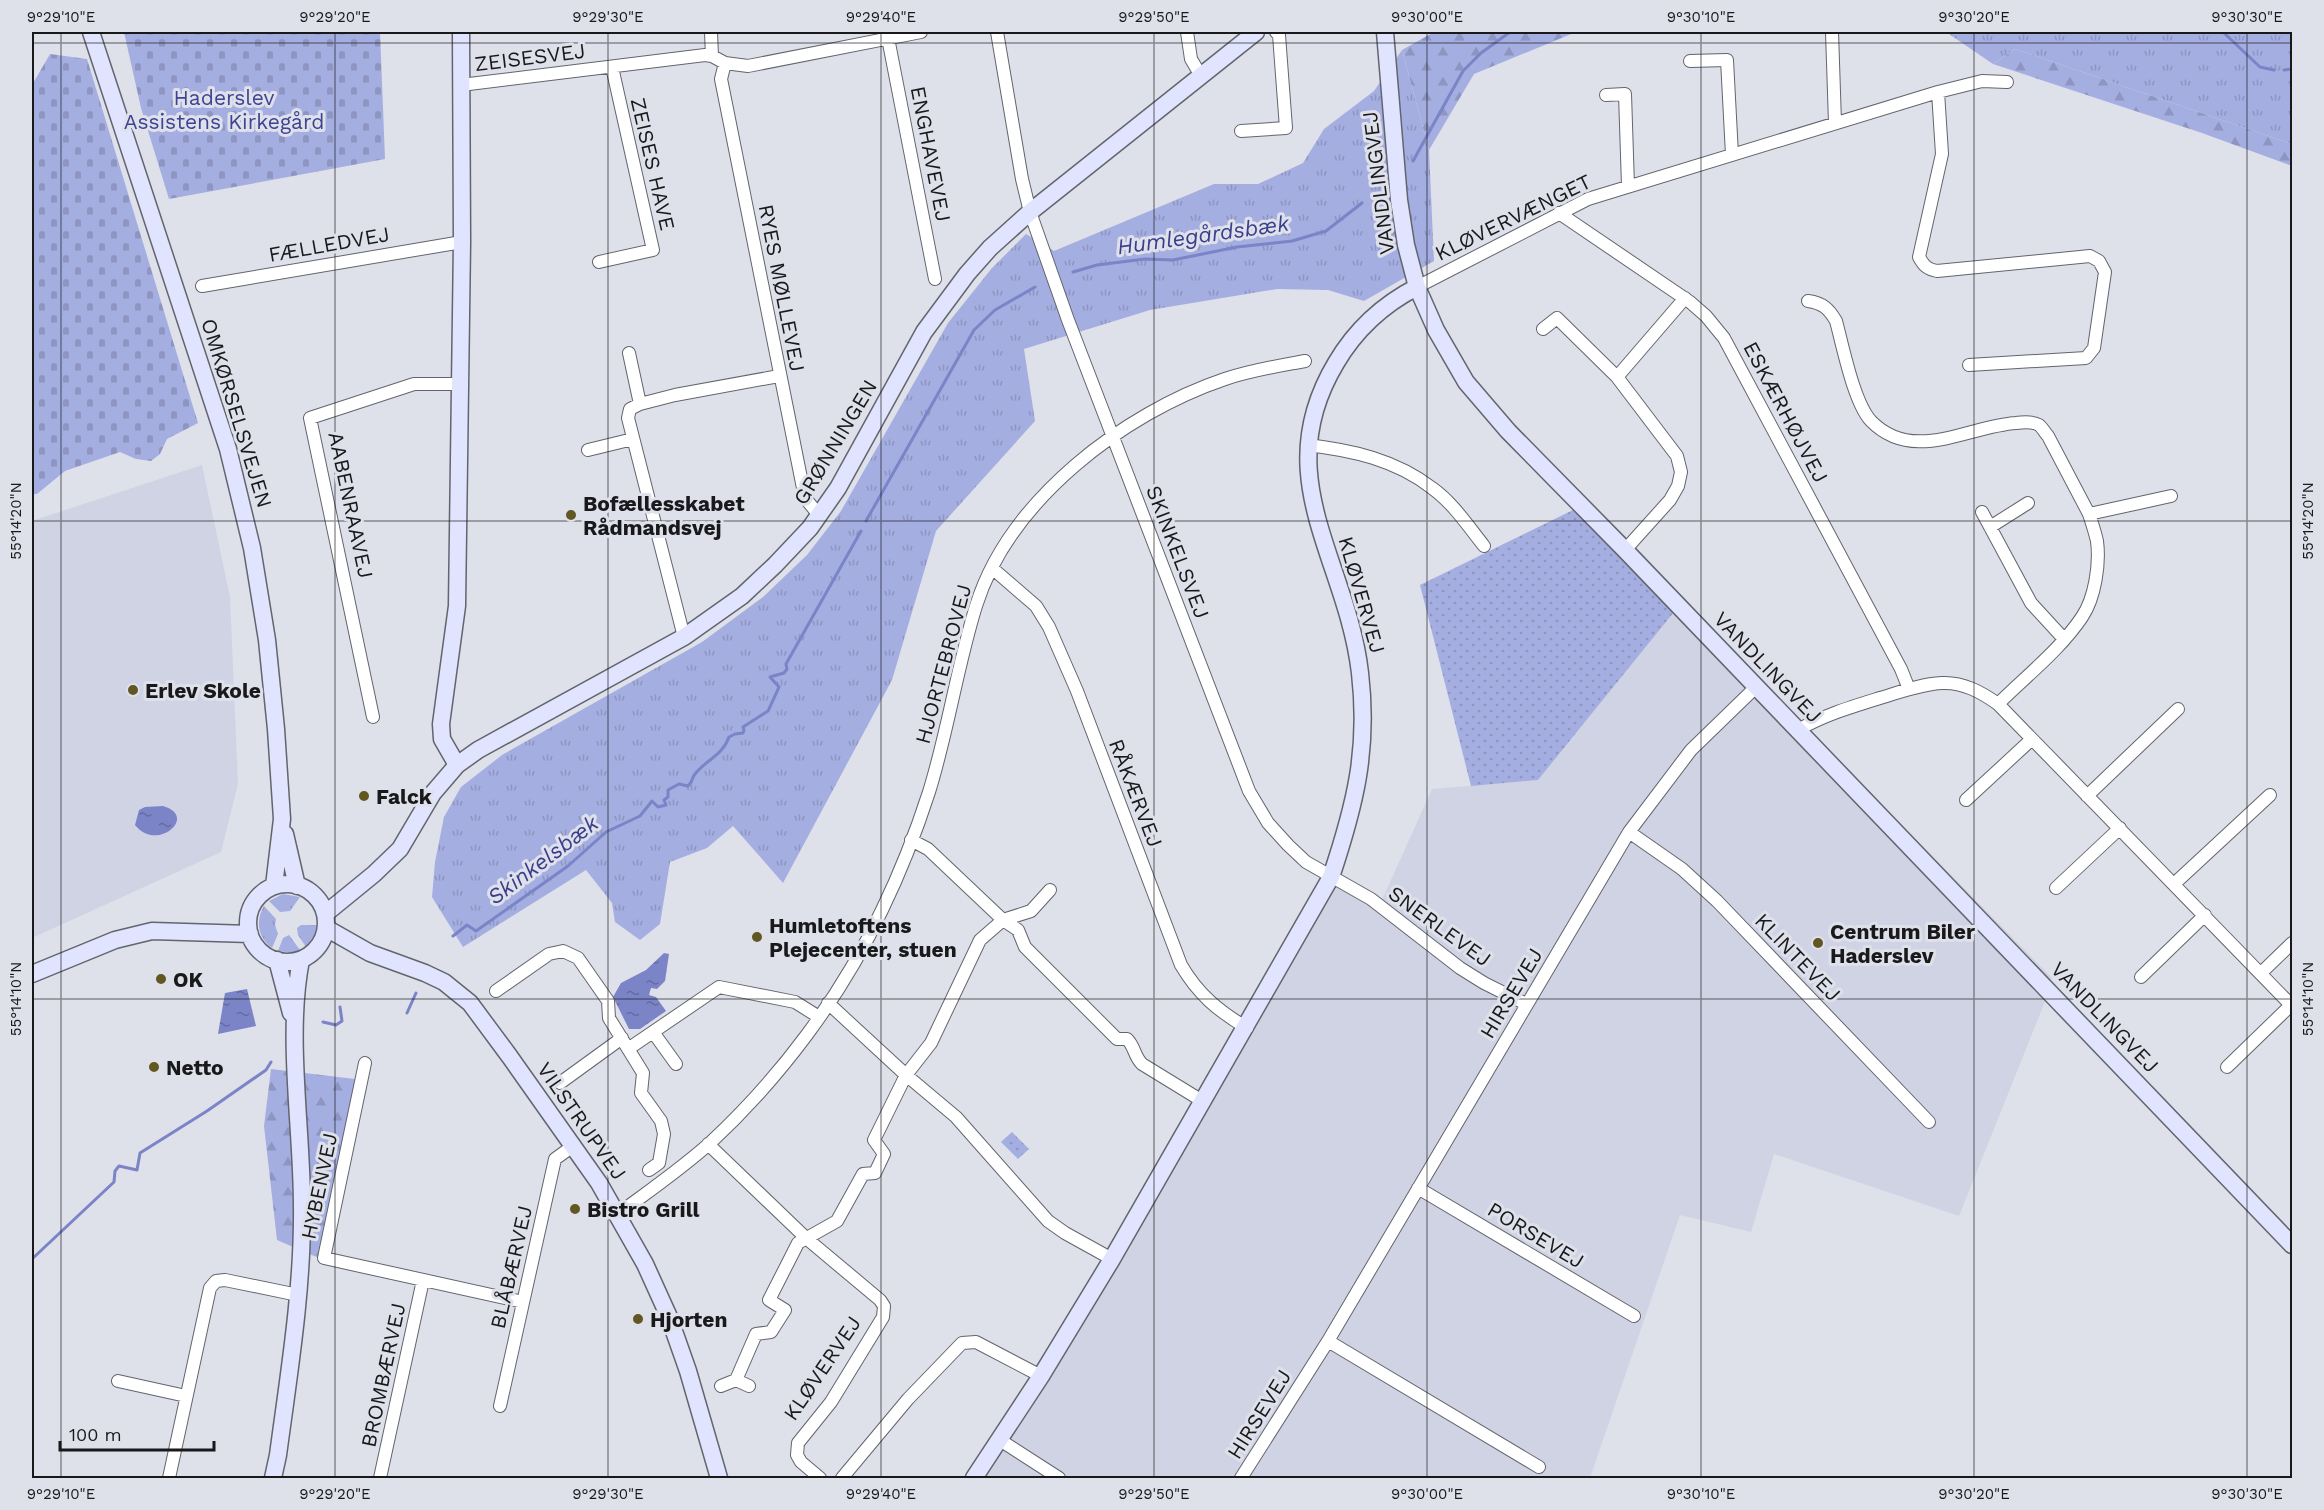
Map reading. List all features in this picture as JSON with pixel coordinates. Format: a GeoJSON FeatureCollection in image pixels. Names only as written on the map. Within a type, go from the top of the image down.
{"type":"FeatureCollection","features":[{"type":"Feature","properties":{"kind":"street","name":"OMKØRSELSVEJEN"},"geometry":{"type":"LineString","coordinates":[[91,32],[228,449],[252,548],[267,640],[282,819],[297,886]]}},
{"type":"Feature","properties":{"kind":"street"},"geometry":{"type":"LineString","coordinates":[[457,765],[442,739],[441,724],[457,606],[462,242],[461,32]]}},
{"type":"Feature","properties":{"kind":"street"},"geometry":{"type":"LineString","coordinates":[[711,32],[712,56],[725,63],[748,66],[921,32]]}},
{"type":"Feature","properties":{"kind":"street","name":"SKINKELSVEJ"},"geometry":{"type":"LineString","coordinates":[[997,32],[1022,179],[1030,212],[1113,437],[1249,791],[1268,823],[1288,846],[1306,862],[1331,878]]}},
{"type":"Feature","properties":{"kind":"street"},"geometry":{"type":"LineString","coordinates":[[1187,32],[1191,59],[1201,76]]}},
{"type":"Feature","properties":{"kind":"street","name":"GRØNNINGEN"},"geometry":{"type":"LineString","coordinates":[[326,921],[400,849],[434,793],[457,765],[478,750],[684,637],[742,596],[775,566],[810,528],[838,488],[924,332],[942,306],[990,248],[1030,212],[1256,32]]}},
{"type":"Feature","properties":{"kind":"street"},"geometry":{"type":"LineString","coordinates":[[1241,131],[1286,129],[1279,35],[1276,32]]}},
{"type":"Feature","properties":{"kind":"street","name":"VANDLINGVEJ"},"geometry":{"type":"LineString","coordinates":[[1385,32],[1399,200],[1406,245],[1418,287],[1436,330],[1466,382],[1508,431],[1626,550],[2292,1245]]}},
{"type":"Feature","properties":{"kind":"street"},"geometry":{"type":"LineString","coordinates":[[1832,32],[1835,123]]}},
{"type":"Feature","properties":{"kind":"street","name":"ENGHAVEVEJ"},"geometry":{"type":"LineString","coordinates":[[888,38],[935,279]]}},
{"type":"Feature","properties":{"kind":"street","name":"ZEISESVEJ"},"geometry":{"type":"LineString","coordinates":[[461,85],[712,56]]}},
{"type":"Feature","properties":{"kind":"street"},"geometry":{"type":"LineString","coordinates":[[1689,61],[1727,60],[1732,155]]}},
{"type":"Feature","properties":{"kind":"street","name":"RYES MØLLEVEJ"},"geometry":{"type":"LineString","coordinates":[[725,63],[721,79],[779,376],[805,498],[819,514]]}},
{"type":"Feature","properties":{"kind":"street","name":"ZEISES HAVE"},"geometry":{"type":"LineString","coordinates":[[599,262],[653,250],[612,67]]}},
{"type":"Feature","properties":{"kind":"street","name":"KLØVERVÆNGET"},"geometry":{"type":"LineString","coordinates":[[1418,287],[1588,199],[1938,92],[1982,81],[2007,82]]}},
{"type":"Feature","properties":{"kind":"street"},"geometry":{"type":"LineString","coordinates":[[1938,92],[1942,154],[1919,257],[1924,266],[1929,270],[1937,271],[2090,256],[2099,261],[2105,272],[2094,348],[2086,358],[1969,365]]}},
{"type":"Feature","properties":{"kind":"street"},"geometry":{"type":"LineString","coordinates":[[1606,95],[1626,94],[1628,186]]}},
{"type":"Feature","properties":{"kind":"street","name":"ESKÆRHØJVEJ"},"geometry":{"type":"LineString","coordinates":[[1558,213],[1685,298],[1706,316],[1724,338],[1901,669],[1909,689]]}},
{"type":"Feature","properties":{"kind":"street","name":"FÆLLEDVEJ"},"geometry":{"type":"LineString","coordinates":[[202,286],[462,242]]}},
{"type":"Feature","properties":{"kind":"street","name":"KLØVERVEJ"},"geometry":{"type":"LineString","coordinates":[[974,1479],[1041,1376],[1112,1259],[1331,878],[1357,790],[1362,749],[1362,707],[1360,671],[1346,606],[1315,517],[1309,489],[1307,445],[1316,407],[1327,378],[1356,334],[1380,310],[1418,287]]}},
{"type":"Feature","properties":{"kind":"street"},"geometry":{"type":"LineString","coordinates":[[1617,377],[1685,298]]}},
{"type":"Feature","properties":{"kind":"street"},"geometry":{"type":"LineString","coordinates":[[1808,302],[1819,303],[1829,310],[1836,321],[1859,403],[1870,420],[1888,433],[1906,441],[1926,442],[1959,437],[2009,423],[2027,422],[2039,426],[2048,436],[2090,514],[2097,541],[2097,568],[2083,616],[2064,639],[1998,704]]}},
{"type":"Feature","properties":{"kind":"street"},"geometry":{"type":"LineString","coordinates":[[1543,329],[1557,318],[1617,377],[1677,456],[1681,472],[1678,486],[1670,500],[1626,550]]}},
{"type":"Feature","properties":{"kind":"street"},"geometry":{"type":"LineString","coordinates":[[629,353],[640,404]]}},
{"type":"Feature","properties":{"kind":"street","name":"HJORTEBROVEJ"},"geometry":{"type":"LineString","coordinates":[[618,1214],[708,1144],[746,1108],[819,1017],[859,955],[912,840],[929,791],[976,604],[992,568],[1014,530],[1071,468],[1149,412],[1185,394],[1226,379],[1305,361]]}},
{"type":"Feature","properties":{"kind":"street"},"geometry":{"type":"LineString","coordinates":[[684,637],[628,418],[630,409],[640,404],[779,376]]}},
{"type":"Feature","properties":{"kind":"street","name":"AABENRAAVEJ"},"geometry":{"type":"LineString","coordinates":[[373,717],[310,418],[414,384],[460,384]]}},
{"type":"Feature","properties":{"kind":"street"},"geometry":{"type":"LineString","coordinates":[[588,450],[633,439]]}},
{"type":"Feature","properties":{"kind":"street"},"geometry":{"type":"LineString","coordinates":[[1307,445],[1367,455],[1399,467],[1432,488],[1456,511],[1484,546]]}},
{"type":"Feature","properties":{"kind":"street"},"geometry":{"type":"LineString","coordinates":[[2090,514],[2171,496]]}},
{"type":"Feature","properties":{"kind":"street"},"geometry":{"type":"LineString","coordinates":[[1990,527],[2028,503]]}},
{"type":"Feature","properties":{"kind":"street"},"geometry":{"type":"LineString","coordinates":[[1982,512],[2031,603],[2064,639]]}},
{"type":"Feature","properties":{"kind":"street","name":"RÅKÆRVEJ"},"geometry":{"type":"LineString","coordinates":[[992,568],[1036,606],[1049,627],[1080,700],[1181,965],[1203,997],[1223,1014],[1246,1028]]}},
{"type":"Feature","properties":{"kind":"street"},"geometry":{"type":"LineString","coordinates":[[1798,730],[1821,717],[1909,689],[1942,683],[1975,690],[1998,704],[2291,1005],[2227,1067]]}},
{"type":"Feature","properties":{"kind":"street","name":"HIRSEVEJ"},"geometry":{"type":"LineString","coordinates":[[1241,1479],[1328,1341],[1629,832],[1691,750],[1756,687]]}},
{"type":"Feature","properties":{"kind":"street"},"geometry":{"type":"LineString","coordinates":[[2087,796],[2178,709]]}},
{"type":"Feature","properties":{"kind":"street"},"geometry":{"type":"LineString","coordinates":[[1966,800],[2032,739]]}},
{"type":"Feature","properties":{"kind":"street"},"geometry":{"type":"LineString","coordinates":[[2174,884],[2270,795]]}},
{"type":"Feature","properties":{"kind":"street","name":"OMKØRSELSVEJEN"},"geometry":{"type":"LineString","coordinates":[[274,886],[282,819]]}},
{"type":"Feature","properties":{"kind":"street"},"geometry":{"type":"LineString","coordinates":[[2056,888],[2120,828]]}},
{"type":"Feature","properties":{"kind":"street","name":"KLINTEVEJ"},"geometry":{"type":"LineString","coordinates":[[1629,832],[1682,868],[1717,901],[1929,1122]]}},
{"type":"Feature","properties":{"kind":"street"},"geometry":{"type":"LineString","coordinates":[[912,840],[928,849],[1003,920],[1018,930],[1025,947],[1117,1039],[1127,1039],[1134,1047],[1135,1057],[1142,1064],[1204,1102]]}},
{"type":"Feature","properties":{"kind":"street","name":"SNERLEVEJ"},"geometry":{"type":"LineString","coordinates":[[1331,878],[1371,899],[1460,968],[1526,1004]]}},
{"type":"Feature","properties":{"kind":"street","name":"GRØNNINGEN"},"geometry":{"type":"LineString","coordinates":[[317,898],[366,880]]}},
{"type":"Feature","properties":{"kind":"street"},"geometry":{"type":"LineString","coordinates":[[274,886],[297,886],[308,890],[317,898],[326,921],[320,945],[301,960],[293,962],[270,958],[257,948],[250,934],[249,916],[258,898],[274,886]]}},
{"type":"Feature","properties":{"kind":"street"},"geometry":{"type":"LineString","coordinates":[[721,1386],[736,1380],[756,1334],[771,1332],[785,1310],[769,1300],[798,1243],[837,1221],[863,1174],[875,1173],[884,1154],[874,1140],[906,1075],[931,1042],[980,940],[1003,920],[1031,911],[1050,890]]}},
{"type":"Feature","properties":{"kind":"street"},"geometry":{"type":"LineString","coordinates":[[2141,977],[2205,915]]}},
{"type":"Feature","properties":{"kind":"street"},"geometry":{"type":"LineString","coordinates":[[179,930],[249,916]]}},
{"type":"Feature","properties":{"kind":"street","name":"VILSTRUPVEJ"},"geometry":{"type":"LineString","coordinates":[[326,921],[370,953]]}},
{"type":"Feature","properties":{"kind":"street"},"geometry":{"type":"LineString","coordinates":[[32,974],[115,940],[152,931],[179,930],[250,934]]}},
{"type":"Feature","properties":{"kind":"street"},"geometry":{"type":"LineString","coordinates":[[2261,973],[2292,943]]}},
{"type":"Feature","properties":{"kind":"street","name":"VILSTRUPVEJ"},"geometry":{"type":"LineString","coordinates":[[320,945],[370,953],[425,973],[444,982],[470,1003],[573,1146],[618,1214],[645,1264],[669,1317],[688,1371],[719,1479]]}},
{"type":"Feature","properties":{"kind":"street"},"geometry":{"type":"LineString","coordinates":[[496,991],[549,954],[563,951],[578,958],[608,1001],[609,1018],[643,1073],[641,1093],[661,1121],[664,1134],[658,1163],[649,1170]]}},
{"type":"Feature","properties":{"kind":"street"},"geometry":{"type":"LineString","coordinates":[[277,960],[294,1025]]}},
{"type":"Feature","properties":{"kind":"street"},"geometry":{"type":"LineString","coordinates":[[273,1479],[286,1400],[298,1295],[302,1186],[294,1025],[301,960]]}},
{"type":"Feature","properties":{"kind":"street"},"geometry":{"type":"LineString","coordinates":[[560,1083],[625,1044],[653,1032],[719,987],[795,1002],[819,1017]]}},
{"type":"Feature","properties":{"kind":"street"},"geometry":{"type":"LineString","coordinates":[[828,1003],[906,1075],[956,1117],[1048,1221],[1112,1259]]}},
{"type":"Feature","properties":{"kind":"street"},"geometry":{"type":"LineString","coordinates":[[653,1032],[676,1064]]}},
{"type":"Feature","properties":{"kind":"street","name":"HYBENVEJ"},"geometry":{"type":"LineString","coordinates":[[365,1063],[324,1258],[523,1302]]}},
{"type":"Feature","properties":{"kind":"street"},"geometry":{"type":"LineString","coordinates":[[708,1144],[806,1238]]}},
{"type":"Feature","properties":{"kind":"street","name":"BLÅBÆRVEJ"},"geometry":{"type":"LineString","coordinates":[[500,1406],[555,1159],[573,1146]]}},
{"type":"Feature","properties":{"kind":"street","name":"PORSEVEJ"},"geometry":{"type":"LineString","coordinates":[[1418,1188],[1634,1316]]}},
{"type":"Feature","properties":{"kind":"street","name":"KLØVERVEJ"},"geometry":{"type":"LineString","coordinates":[[806,1238],[880,1300],[884,1306],[883,1317],[831,1402],[798,1443],[797,1455],[801,1462],[820,1479]]}},
{"type":"Feature","properties":{"kind":"street"},"geometry":{"type":"LineString","coordinates":[[169,1479],[210,1288],[216,1281],[225,1280],[298,1295]]}},
{"type":"Feature","properties":{"kind":"street","name":"BROMBÆRVEJ"},"geometry":{"type":"LineString","coordinates":[[380,1479],[423,1280]]}},
{"type":"Feature","properties":{"kind":"street"},"geometry":{"type":"LineString","coordinates":[[1328,1341],[1539,1467]]}},
{"type":"Feature","properties":{"kind":"street"},"geometry":{"type":"LineString","coordinates":[[842,1479],[908,1399],[962,1343],[976,1342],[1041,1376]]}},
{"type":"Feature","properties":{"kind":"street"},"geometry":{"type":"LineString","coordinates":[[736,1380],[749,1386]]}},
{"type":"Feature","properties":{"kind":"street"},"geometry":{"type":"LineString","coordinates":[[118,1381],[186,1396]]}},
{"type":"Feature","properties":{"kind":"street"},"geometry":{"type":"LineString","coordinates":[[1000,1440],[1059,1479]]}},
{"type":"Feature","properties":{"kind":"shaded area","name":"Erlev Skole"},"geometry":{"type":"Polygon","coordinates":[[[202,465],[230,597],[238,784],[221,852],[32,938],[32,521],[202,465]]]}},
{"type":"Feature","properties":{"kind":"shaded area"},"geometry":{"type":"Polygon","coordinates":[[[1690,608],[2052,978],[2046,999],[1959,1216],[1774,1154],[1751,1232],[1680,1215],[1590,1478],[974,1478],[1329,882],[1382,900],[1432,789],[1538,780],[1674,612],[1690,608]]]}},
{"type":"Feature","properties":{"kind":"green space","name":"Haderslev Assistens Kirkegård"},"geometry":{"type":"Polygon","coordinates":[[[124,32],[380,32],[385,159],[169,199],[141,108],[124,32]]]}},
{"type":"Feature","properties":{"kind":"green space"},"geometry":{"type":"Polygon","coordinates":[[[1434,32],[1576,32],[1474,74],[1429,150],[1402,50],[1434,32]]]}},
{"type":"Feature","properties":{"kind":"green space"},"geometry":{"type":"Polygon","coordinates":[[[1946,32],[2292,32],[2292,144],[2015,49],[1993,64],[1946,32]]]}},
{"type":"Feature","properties":{"kind":"green space"},"geometry":{"type":"Polygon","coordinates":[[[2015,49],[2292,144],[2292,166],[2202,133],[1993,64],[2015,49]]]}},
{"type":"Feature","properties":{"kind":"green space"},"geometry":{"type":"Polygon","coordinates":[[[1402,50],[1429,150],[1434,261],[1364,301],[1328,290],[1277,289],[1150,310],[1024,349],[1035,421],[936,531],[892,680],[783,883],[733,826],[707,848],[670,862],[660,924],[640,940],[615,922],[612,903],[586,870],[463,947],[432,897],[435,862],[444,817],[461,787],[502,755],[702,642],[763,597],[807,555],[841,511],[948,323],[992,268],[1026,234],[1054,251],[1214,184],[1258,184],[1303,163],[1324,129],[1374,91],[1402,50]]]}},
{"type":"Feature","properties":{"kind":"green space","name":"Haderslev Assistens Kirkegård"},"geometry":{"type":"Polygon","coordinates":[[[50,54],[87,59],[198,423],[167,439],[160,454],[151,461],[136,459],[120,452],[65,471],[37,494],[32,494],[32,85],[50,54]]]}},
{"type":"Feature","properties":{"kind":"green space"},"geometry":{"type":"Polygon","coordinates":[[[1573,510],[1674,612],[1538,780],[1471,786],[1420,585],[1573,510]]]}},
{"type":"Feature","properties":{"kind":"green space"},"geometry":{"type":"Polygon","coordinates":[[[283,894],[300,897],[290,911],[280,912],[269,901],[283,894]]]}},
{"type":"Feature","properties":{"kind":"green space"},"geometry":{"type":"Polygon","coordinates":[[[264,906],[276,919],[278,934],[272,948],[267,944],[259,929],[259,918],[264,906]]]}},
{"type":"Feature","properties":{"kind":"green space"},"geometry":{"type":"Polygon","coordinates":[[[301,925],[317,925],[315,934],[306,947],[298,935],[297,928],[301,925]]]}},
{"type":"Feature","properties":{"kind":"green space"},"geometry":{"type":"Polygon","coordinates":[[[289,935],[300,950],[292,953],[278,951],[283,938],[289,935]]]}},
{"type":"Feature","properties":{"kind":"green space"},"geometry":{"type":"Polygon","coordinates":[[[271,1069],[355,1079],[319,1258],[277,1240],[264,1126],[271,1069]]]}},
{"type":"Feature","properties":{"kind":"green space"},"geometry":{"type":"Polygon","coordinates":[[[1012,1132],[1029,1149],[1018,1159],[1001,1142],[1012,1132]]]}},
{"type":"Feature","properties":{"kind":"water"},"geometry":{"type":"Polygon","coordinates":[[[163,806],[173,811],[177,817],[176,824],[171,830],[154,835],[144,833],[135,825],[139,810],[145,807],[163,806]]]}},
{"type":"Feature","properties":{"kind":"water"},"geometry":{"type":"Polygon","coordinates":[[[664,953],[669,954],[665,981],[657,989],[651,988],[649,995],[656,997],[666,1011],[640,1029],[629,1029],[613,997],[621,983],[646,970],[664,953]]]}},
{"type":"Feature","properties":{"kind":"water"},"geometry":{"type":"Polygon","coordinates":[[[247,989],[256,1026],[218,1034],[225,993],[247,989]]]}},
{"type":"Feature","properties":{"kind":"waterway","name":"Humlegårdsbæk"},"geometry":{"type":"LineString","coordinates":[[1413,161],[1463,71],[1481,53],[1510,32]]}},
{"type":"Feature","properties":{"kind":"waterway"},"geometry":{"type":"LineString","coordinates":[[2223,32],[2260,67],[2274,70]]}},
{"type":"Feature","properties":{"kind":"waterway"},"geometry":{"type":"LineString","coordinates":[[2284,70],[2292,69]]}},
{"type":"Feature","properties":{"kind":"waterway","name":"Humlegårdsbæk"},"geometry":{"type":"LineString","coordinates":[[1073,272],[1097,265],[1145,259],[1173,260],[1237,247],[1292,241],[1326,231],[1362,203]]}},
{"type":"Feature","properties":{"kind":"waterway","name":"Humlegårdsbæk"},"geometry":{"type":"LineString","coordinates":[[866,521],[974,330],[995,310],[1035,287]]}},
{"type":"Feature","properties":{"kind":"waterway","name":"Skinkelsbæk"},"geometry":{"type":"LineString","coordinates":[[453,936],[467,925],[476,931],[568,866],[606,832],[640,816],[652,801],[658,807],[666,805],[664,800],[668,797],[668,790],[679,784],[688,786],[699,769],[719,753],[729,737],[743,733],[743,727],[768,711],[779,687],[770,677],[784,673],[787,669],[786,664],[861,531]]}},
{"type":"Feature","properties":{"kind":"waterway","name":"Skinkelsbæk"},"geometry":{"type":"LineString","coordinates":[[407,1013],[416,993]]}},
{"type":"Feature","properties":{"kind":"waterway","name":"Skinkelsbæk"},"geometry":{"type":"LineString","coordinates":[[323,1022],[336,1025],[342,1021],[340,1007]]}},
{"type":"Feature","properties":{"kind":"waterway","name":"Skinkelsbæk"},"geometry":{"type":"LineString","coordinates":[[32,1259],[114,1182],[115,1171],[119,1166],[137,1170],[140,1153],[207,1111],[266,1070],[271,1062]]}},
{"type":"Feature","properties":{"kind":"place","name":"Bofællesskabet Rådmandsvej"},"geometry":{"type":"Point","coordinates":[571,515]}},
{"type":"Feature","properties":{"kind":"place","name":"Erlev Skole"},"geometry":{"type":"Point","coordinates":[133,690]}},
{"type":"Feature","properties":{"kind":"place","name":"Falck"},"geometry":{"type":"Point","coordinates":[364,796]}},
{"type":"Feature","properties":{"kind":"place","name":"Humletoftens Plejecenter, stuen"},"geometry":{"type":"Point","coordinates":[757,937]}},
{"type":"Feature","properties":{"kind":"place","name":"Centrum Biler Haderslev"},"geometry":{"type":"Point","coordinates":[1818,943]}},
{"type":"Feature","properties":{"kind":"place","name":"OK"},"geometry":{"type":"Point","coordinates":[161,979]}},
{"type":"Feature","properties":{"kind":"place","name":"Netto"},"geometry":{"type":"Point","coordinates":[154,1067]}},
{"type":"Feature","properties":{"kind":"place","name":"Bistro Grill"},"geometry":{"type":"Point","coordinates":[575,1209]}},
{"type":"Feature","properties":{"kind":"place","name":"Hjorten"},"geometry":{"type":"Point","coordinates":[638,1319]}}]}
